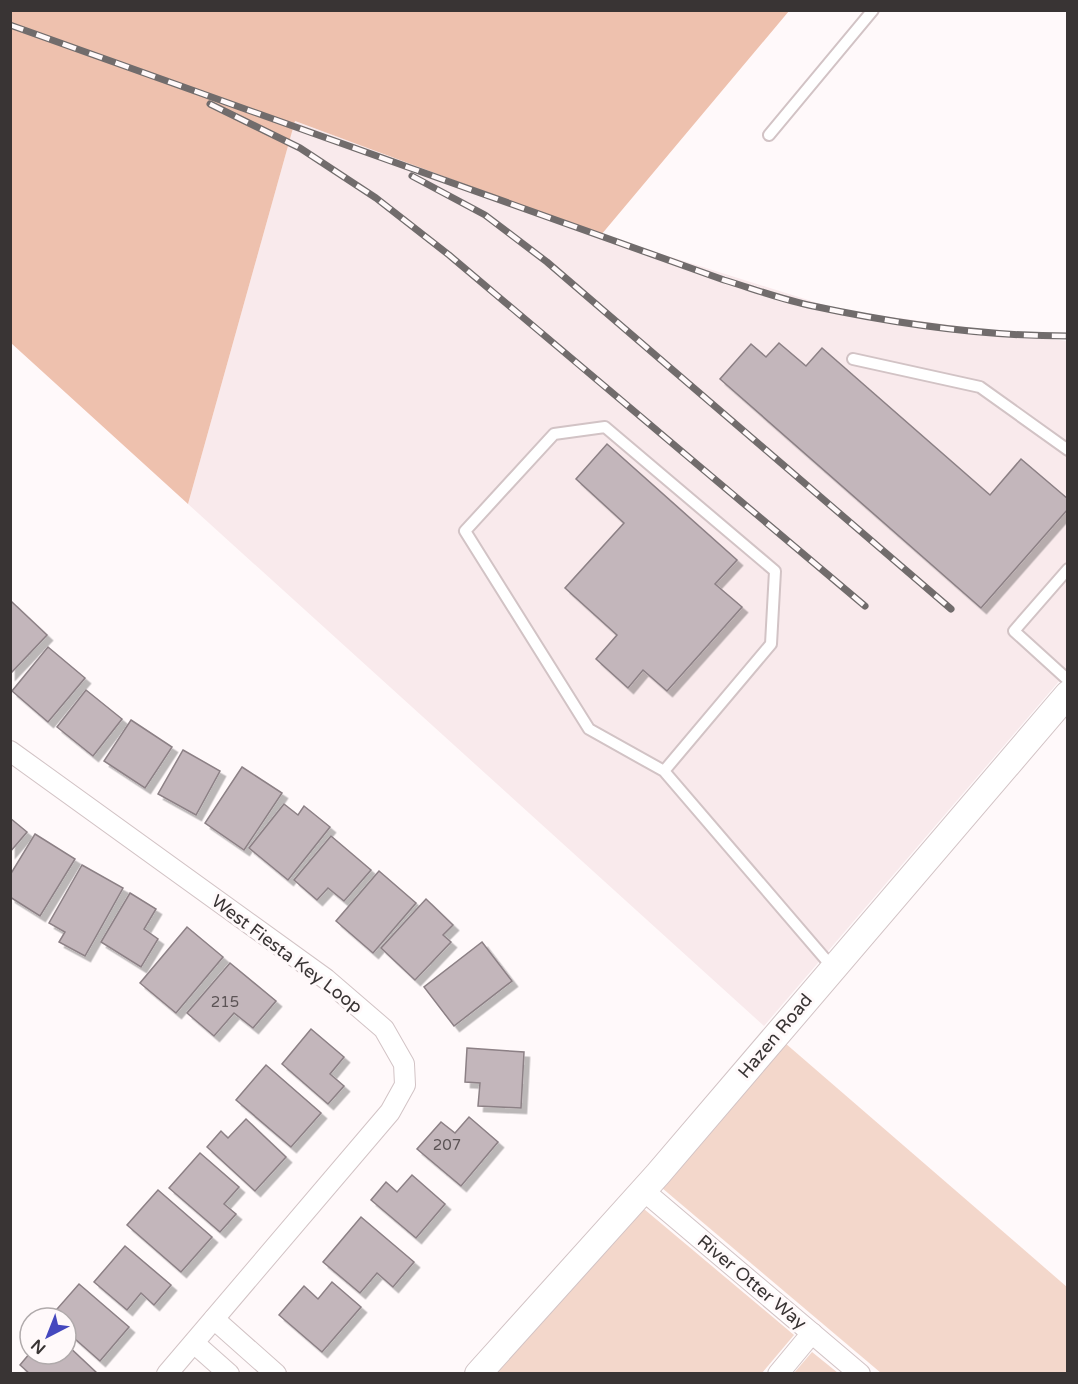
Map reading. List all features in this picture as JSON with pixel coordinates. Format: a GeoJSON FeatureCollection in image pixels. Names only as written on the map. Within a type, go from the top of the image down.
{"type":"FeatureCollection","features":[{"type":"Feature","properties":{"kind":"street","name":"Hazen Road"},"geometry":{"type":"LineString","coordinates":[[478,1374],[644,1191],[1068,694]]}},
{"type":"Feature","properties":{"kind":"street","name":"West Fiesta Key Loop"},"geometry":{"type":"LineString","coordinates":[[10,751],[326,979],[384,1029],[404,1064],[405,1085],[390,1112],[167,1374]]}},
{"type":"Feature","properties":{"kind":"street","name":"River Otter Way"},"geometry":{"type":"LineString","coordinates":[[644,1191],[860,1374]]}},
{"type":"Feature","properties":{"kind":"street"},"geometry":{"type":"LineString","coordinates":[[214,1319],[276,1374]]}},
{"type":"Feature","properties":{"kind":"street"},"geometry":{"type":"LineString","coordinates":[[778,1374],[812,1333]]}},
{"type":"Feature","properties":{"kind":"street"},"geometry":{"type":"LineString","coordinates":[[194,1343],[229,1374]]}},
{"type":"Feature","properties":{"kind":"lane"},"geometry":{"type":"LineString","coordinates":[[769,135],[873,10]]}},
{"type":"Feature","properties":{"kind":"lane"},"geometry":{"type":"LineString","coordinates":[[853,359],[980,387],[1068,450]]}},
{"type":"Feature","properties":{"kind":"lane"},"geometry":{"type":"LineString","coordinates":[[664,771],[771,644],[775,572],[605,427],[554,434],[465,531],[589,729],[664,771],[833,968]]}},
{"type":"Feature","properties":{"kind":"lane"},"geometry":{"type":"LineString","coordinates":[[1068,569],[1014,632],[1068,680]]}},
{"type":"Feature","properties":{"kind":"shaded area"},"geometry":{"type":"Polygon","coordinates":[[[11,10],[789,11],[601,235],[295,121],[188,504],[11,343],[11,10]]]}},
{"type":"Feature","properties":{"kind":"shaded area"},"geometry":{"type":"Polygon","coordinates":[[[295,121],[601,235],[840,310],[1067,341],[1067,672],[764,1026],[188,504],[295,121]]]}},
{"type":"Feature","properties":{"kind":"shaded area"},"geometry":{"type":"Polygon","coordinates":[[[785,1043],[1067,1287],[1067,1373],[881,1373],[662,1188],[785,1043]]]}},
{"type":"Feature","properties":{"kind":"shaded area"},"geometry":{"type":"Polygon","coordinates":[[[644,1209],[794,1335],[762,1373],[495,1374],[644,1209]]]}},
{"type":"Feature","properties":{"kind":"shaded area"},"geometry":{"type":"Polygon","coordinates":[[[812,1352],[838,1373],[794,1373],[812,1352]]]}},
{"type":"Feature","properties":{"kind":"building"},"geometry":{"type":"Polygon","coordinates":[[[779,343],[806,366],[822,348],[990,495],[1021,459],[1068,499],[1068,509],[981,608],[720,379],[751,344],[766,357],[779,343]]]}},
{"type":"Feature","properties":{"kind":"building"},"geometry":{"type":"Polygon","coordinates":[[[607,444],[737,560],[715,584],[742,607],[667,691],[643,670],[628,688],[596,659],[617,635],[565,588],[624,523],[576,479],[607,444]]]}},
{"type":"Feature","properties":{"kind":"building"},"geometry":{"type":"Polygon","coordinates":[[[12,602],[47,635],[10,674],[10,604],[12,602]]]}},
{"type":"Feature","properties":{"kind":"building"},"geometry":{"type":"Polygon","coordinates":[[[48,647],[85,678],[48,722],[12,691],[48,647]]]}},
{"type":"Feature","properties":{"kind":"building"},"geometry":{"type":"Polygon","coordinates":[[[86,690],[122,719],[93,756],[57,727],[86,690]]]}},
{"type":"Feature","properties":{"kind":"building"},"geometry":{"type":"Polygon","coordinates":[[[131,720],[172,747],[145,788],[104,761],[131,720]]]}},
{"type":"Feature","properties":{"kind":"building"},"geometry":{"type":"Polygon","coordinates":[[[183,750],[220,771],[196,815],[158,794],[183,750]]]}},
{"type":"Feature","properties":{"kind":"building"},"geometry":{"type":"Polygon","coordinates":[[[242,767],[282,793],[244,850],[205,823],[242,767]]]}},
{"type":"Feature","properties":{"kind":"building"},"geometry":{"type":"Polygon","coordinates":[[[284,804],[298,815],[304,806],[330,827],[288,880],[249,848],[284,804]]]}},
{"type":"Feature","properties":{"kind":"building"},"geometry":{"type":"Polygon","coordinates":[[[10,818],[27,832],[10,852],[10,818]]]}},
{"type":"Feature","properties":{"kind":"building"},"geometry":{"type":"Polygon","coordinates":[[[35,834],[75,859],[40,916],[10,897],[10,875],[35,834]]]}},
{"type":"Feature","properties":{"kind":"building"},"geometry":{"type":"Polygon","coordinates":[[[331,836],[371,870],[344,901],[328,888],[317,900],[294,880],[331,836]]]}},
{"type":"Feature","properties":{"kind":"building"},"geometry":{"type":"Polygon","coordinates":[[[82,865],[123,888],[85,956],[59,942],[65,932],[49,923],[82,865]]]}},
{"type":"Feature","properties":{"kind":"building"},"geometry":{"type":"Polygon","coordinates":[[[379,871],[416,903],[373,953],[336,921],[379,871]]]}},
{"type":"Feature","properties":{"kind":"building"},"geometry":{"type":"Polygon","coordinates":[[[130,893],[156,909],[144,929],[158,939],[141,967],[101,942],[130,893]]]}},
{"type":"Feature","properties":{"kind":"building"},"geometry":{"type":"Polygon","coordinates":[[[426,899],[453,925],[443,935],[451,942],[415,980],[381,948],[426,899]]]}},
{"type":"Feature","properties":{"kind":"building"},"geometry":{"type":"Polygon","coordinates":[[[187,927],[223,957],[176,1013],[140,983],[187,927]]]}},
{"type":"Feature","properties":{"kind":"building"},"geometry":{"type":"Polygon","coordinates":[[[482,942],[512,981],[454,1026],[424,987],[482,942]]]}},
{"type":"Feature","properties":{"kind":"building"},"geometry":{"type":"Polygon","coordinates":[[[230,963],[276,1001],[253,1028],[234,1013],[214,1036],[187,1013],[230,963]]]}},
{"type":"Feature","properties":{"kind":"building"},"geometry":{"type":"Polygon","coordinates":[[[311,1029],[344,1057],[330,1074],[344,1086],[328,1104],[282,1064],[311,1029]]]}},
{"type":"Feature","properties":{"kind":"building"},"geometry":{"type":"Polygon","coordinates":[[[467,1048],[524,1052],[521,1108],[478,1106],[480,1083],[465,1082],[467,1048]]]}},
{"type":"Feature","properties":{"kind":"building"},"geometry":{"type":"Polygon","coordinates":[[[266,1065],[321,1113],[291,1147],[236,1100],[266,1065]]]}},
{"type":"Feature","properties":{"kind":"building"},"geometry":{"type":"Polygon","coordinates":[[[469,1117],[498,1142],[461,1186],[417,1149],[441,1122],[455,1133],[469,1117]]]}},
{"type":"Feature","properties":{"kind":"building"},"geometry":{"type":"Polygon","coordinates":[[[246,1119],[286,1157],[255,1191],[207,1147],[221,1131],[228,1138],[246,1119]]]}},
{"type":"Feature","properties":{"kind":"building"},"geometry":{"type":"Polygon","coordinates":[[[200,1153],[239,1187],[224,1204],[236,1214],[220,1232],[169,1188],[200,1153]]]}},
{"type":"Feature","properties":{"kind":"building"},"geometry":{"type":"Polygon","coordinates":[[[412,1175],[445,1204],[416,1238],[371,1200],[386,1182],[397,1192],[412,1175]]]}},
{"type":"Feature","properties":{"kind":"building"},"geometry":{"type":"Polygon","coordinates":[[[158,1190],[212,1237],[181,1272],[127,1225],[158,1190]]]}},
{"type":"Feature","properties":{"kind":"building"},"geometry":{"type":"Polygon","coordinates":[[[361,1217],[414,1262],[393,1287],[377,1273],[360,1293],[323,1262],[361,1217]]]}},
{"type":"Feature","properties":{"kind":"building"},"geometry":{"type":"Polygon","coordinates":[[[125,1246],[171,1285],[154,1305],[141,1293],[127,1310],[94,1282],[125,1246]]]}},
{"type":"Feature","properties":{"kind":"building"},"geometry":{"type":"Polygon","coordinates":[[[332,1282],[361,1307],[322,1352],[279,1315],[304,1286],[318,1299],[332,1282]]]}},
{"type":"Feature","properties":{"kind":"building"},"geometry":{"type":"Polygon","coordinates":[[[79,1284],[129,1327],[100,1361],[78,1342],[78,1306],[60,1306],[79,1284]]]}},
{"type":"Feature","properties":{"kind":"building"},"geometry":{"type":"Polygon","coordinates":[[[78,1355],[98,1374],[30,1374],[21,1366],[78,1366],[78,1355]]]}},
{"type":"Feature","properties":{"kind":"railway"},"geometry":{"type":"LineString","coordinates":[[10,25],[780,298],[802,304],[940,328],[1004,334],[1068,336]]}},
{"type":"Feature","properties":{"kind":"railway"},"geometry":{"type":"LineString","coordinates":[[210,104],[300,148],[376,198],[449,255],[865,606]]}},
{"type":"Feature","properties":{"kind":"railway"},"geometry":{"type":"LineString","coordinates":[[412,176],[485,215],[547,262],[951,609]]}}]}
